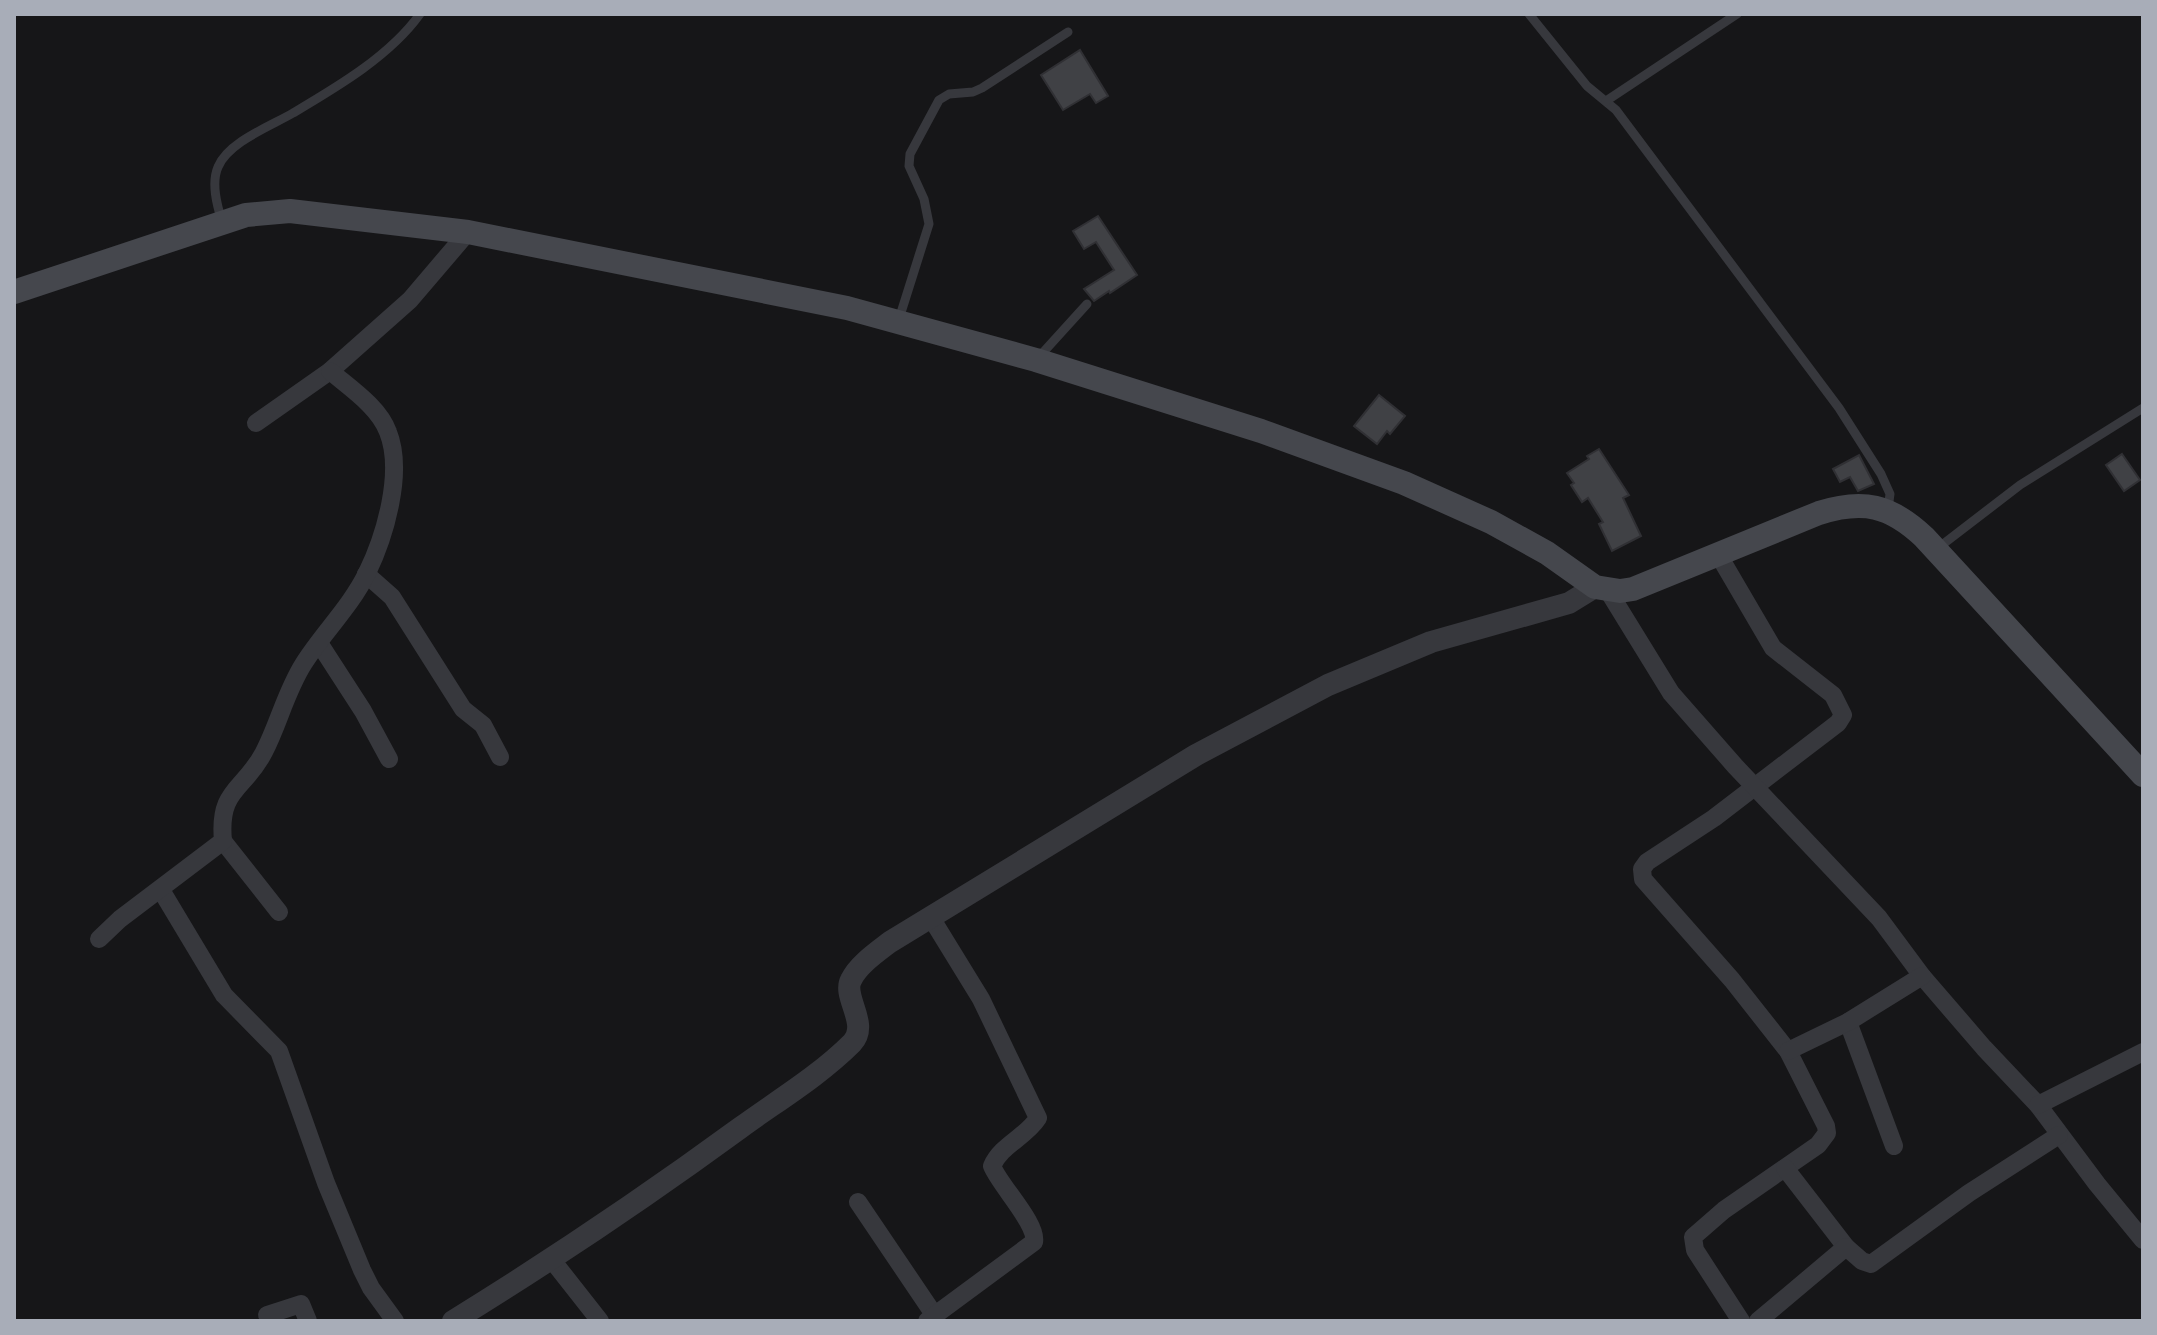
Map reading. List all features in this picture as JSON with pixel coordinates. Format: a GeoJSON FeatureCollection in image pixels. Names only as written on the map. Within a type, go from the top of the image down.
{"type":"FeatureCollection","features":[{"type":"Feature","properties":{"kind":"main road"},"geometry":{"type":"LineString","coordinates":[[14,292],[246,215],[290,211],[468,232],[847,308],[1036,360],[1261,431],[1404,483],[1491,522],[1601,588],[1620,591],[1633,589],[1843,505],[1859,504],[1888,512],[1911,525],[2143,775]]}},
{"type":"Feature","properties":{"kind":"street"},"geometry":{"type":"LineString","coordinates":[[256,423],[330,371],[410,300],[468,232]]}},
{"type":"Feature","properties":{"kind":"street"},"geometry":{"type":"LineString","coordinates":[[279,912],[223,841],[221,823],[226,801],[263,754],[293,680],[366,574],[388,509],[394,457],[384,424],[366,402],[330,371]]}},
{"type":"Feature","properties":{"kind":"street"},"geometry":{"type":"LineString","coordinates":[[1718,554],[1773,648],[1833,695],[1843,715],[1838,723],[1714,818],[1647,862],[1642,869],[1643,879],[1732,980],[1788,1051],[1827,1133],[1818,1145],[1724,1210],[1693,1237],[1695,1250],[1741,1321]]}},
{"type":"Feature","properties":{"kind":"street"},"geometry":{"type":"LineString","coordinates":[[366,574],[392,597],[463,709],[483,725],[500,757]]}},
{"type":"Feature","properties":{"kind":"street"},"geometry":{"type":"LineString","coordinates":[[453,1321],[552,1260],[686,1167],[823,1068],[855,1041],[858,1032],[849,985],[851,979],[872,956],[930,916],[1196,755],[1328,685],[1431,642],[1569,603],[1601,588],[1671,693],[1879,918],[1922,976],[2038,1105],[2143,1240]]}},
{"type":"Feature","properties":{"kind":"street"},"geometry":{"type":"LineString","coordinates":[[319,643],[363,711],[389,759]]}},
{"type":"Feature","properties":{"kind":"street"},"geometry":{"type":"LineString","coordinates":[[99,939],[120,919],[223,841]]}},
{"type":"Feature","properties":{"kind":"street"},"geometry":{"type":"LineString","coordinates":[[161,890],[224,995],[279,1051],[326,1183],[362,1270],[395,1321]]}},
{"type":"Feature","properties":{"kind":"street"},"geometry":{"type":"LineString","coordinates":[[858,1202],[931,1318],[1034,1242],[1033,1229],[997,1179],[992,1166],[996,1155],[1031,1129],[1038,1118],[981,999],[930,916]]}},
{"type":"Feature","properties":{"kind":"street"},"geometry":{"type":"LineString","coordinates":[[1788,1051],[1848,1022],[1922,976]]}},
{"type":"Feature","properties":{"kind":"street"},"geometry":{"type":"LineString","coordinates":[[1848,1022],[1894,1146]]}},
{"type":"Feature","properties":{"kind":"street"},"geometry":{"type":"LineString","coordinates":[[2038,1105],[2143,1052]]}},
{"type":"Feature","properties":{"kind":"street"},"geometry":{"type":"LineString","coordinates":[[1785,1168],[1846,1247],[1862,1261],[1871,1264],[1969,1193],[2059,1135]]}},
{"type":"Feature","properties":{"kind":"street"},"geometry":{"type":"LineString","coordinates":[[1758,1321],[1846,1247]]}},
{"type":"Feature","properties":{"kind":"street"},"geometry":{"type":"LineString","coordinates":[[552,1260],[600,1321]]}},
{"type":"Feature","properties":{"kind":"street"},"geometry":{"type":"LineString","coordinates":[[267,1315],[301,1304],[308,1321]]}},
{"type":"Feature","properties":{"kind":"lane"},"geometry":{"type":"LineString","coordinates":[[222,222],[215,197],[218,167],[237,144],[339,84],[384,51],[420,14]]}},
{"type":"Feature","properties":{"kind":"lane"},"geometry":{"type":"LineString","coordinates":[[1529,14],[1587,86],[1616,110],[1839,408],[1881,474],[1890,494],[1888,512]]}},
{"type":"Feature","properties":{"kind":"lane"},"geometry":{"type":"LineString","coordinates":[[1606,101],[1737,14]]}},
{"type":"Feature","properties":{"kind":"lane"},"geometry":{"type":"LineString","coordinates":[[898,322],[929,224],[929,215],[910,170],[909,158],[933,108],[949,94],[982,88],[1068,32]]}},
{"type":"Feature","properties":{"kind":"lane"},"geometry":{"type":"LineString","coordinates":[[1036,360],[1087,304]]}},
{"type":"Feature","properties":{"kind":"lane"},"geometry":{"type":"LineString","coordinates":[[1935,550],[2020,485],[2143,408]]}},
{"type":"Feature","properties":{"kind":"building"},"geometry":{"type":"Polygon","coordinates":[[[1080,50],[1108,96],[1096,103],[1090,94],[1063,110],[1041,75],[1080,50]]]}},
{"type":"Feature","properties":{"kind":"building"},"geometry":{"type":"Polygon","coordinates":[[[1098,216],[1137,275],[1094,301],[1084,289],[1114,270],[1096,242],[1084,249],[1073,231],[1098,216]]]}},
{"type":"Feature","properties":{"kind":"building"},"geometry":{"type":"Polygon","coordinates":[[[1379,395],[1405,416],[1377,444],[1354,426],[1379,395]]]}},
{"type":"Feature","properties":{"kind":"building"},"geometry":{"type":"Polygon","coordinates":[[[1599,449],[1629,495],[1623,498],[1641,536],[1612,551],[1599,524],[1603,522],[1588,498],[1582,502],[1567,473],[1599,449]]]}},
{"type":"Feature","properties":{"kind":"building"},"geometry":{"type":"Polygon","coordinates":[[[2122,454],[2140,480],[2124,491],[2106,465],[2122,454]]]}},
{"type":"Feature","properties":{"kind":"building"},"geometry":{"type":"Polygon","coordinates":[[[1859,455],[1874,484],[1858,491],[1850,477],[1840,482],[1833,469],[1859,455]]]}}]}
